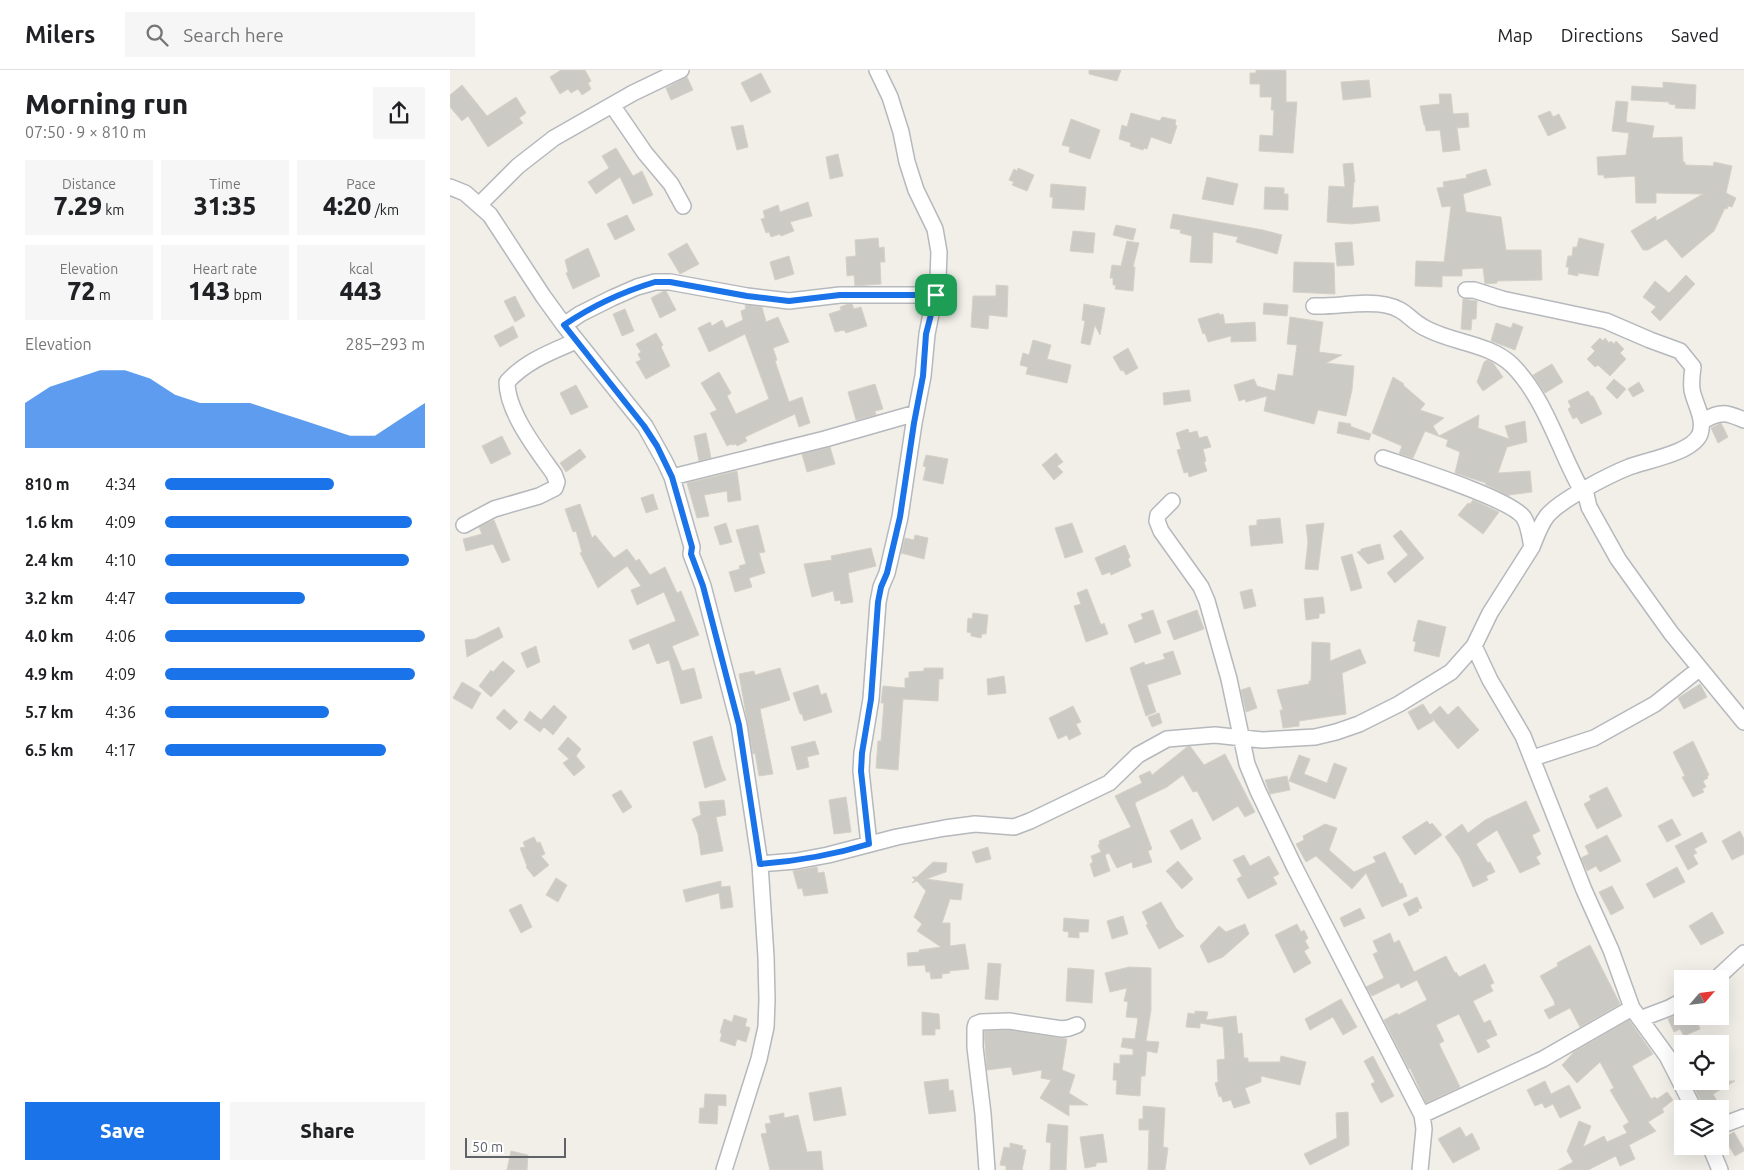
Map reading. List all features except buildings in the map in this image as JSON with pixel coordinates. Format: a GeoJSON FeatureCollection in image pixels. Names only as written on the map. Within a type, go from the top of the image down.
{"type":"FeatureCollection","features":[{"type":"Feature","properties":{"kind":"street"},"geometry":{"type":"LineString","coordinates":[[479,205],[518,166],[554,138],[612,105],[681,70]]}},
{"type":"Feature","properties":{"kind":"street"},"geometry":{"type":"LineString","coordinates":[[869,844],[862,762],[871,699],[878,602],[900,517],[923,376],[926,334],[936,295],[939,252],[935,229],[916,190],[890,97],[877,70]]}},
{"type":"Feature","properties":{"kind":"street"},"geometry":{"type":"LineString","coordinates":[[612,105],[645,153],[671,184],[683,206]]}},
{"type":"Feature","properties":{"kind":"street"},"geometry":{"type":"LineString","coordinates":[[450,187],[465,194],[490,215],[564,325],[644,426],[672,477],[692,547],[691,554],[703,586],[739,725],[760,864],[766,957],[766,1027],[756,1067],[724,1170]]}},
{"type":"Feature","properties":{"kind":"street"},"geometry":{"type":"LineString","coordinates":[[564,325],[580,314],[612,298],[655,282],[670,282],[747,296],[789,301],[840,295],[936,295]]}},
{"type":"Feature","properties":{"kind":"street"},"geometry":{"type":"LineString","coordinates":[[760,864],[796,861],[828,855],[945,828],[974,824],[1014,827],[1096,791],[1108,783],[1138,756],[1167,739],[1215,735],[1262,740],[1315,737],[1359,724],[1452,672],[1474,646],[1507,585],[1532,547],[1547,516],[1556,508],[1584,491],[1626,469],[1654,458],[1676,453],[1692,445],[1699,435],[1703,421],[1692,389],[1693,367],[1680,351],[1606,321],[1502,299],[1474,290],[1466,290]]}},
{"type":"Feature","properties":{"kind":"street"},"geometry":{"type":"LineString","coordinates":[[1314,306],[1368,302],[1399,308],[1425,328],[1493,353],[1505,359],[1513,366],[1546,414],[1570,469],[1584,491],[1589,507],[1618,559],[1671,634],[1744,722]]}},
{"type":"Feature","properties":{"kind":"street"},"geometry":{"type":"LineString","coordinates":[[464,525],[494,509],[539,496],[555,488],[554,474],[516,415],[507,392],[508,382],[518,371],[531,362],[576,341]]}},
{"type":"Feature","properties":{"kind":"street"},"geometry":{"type":"LineString","coordinates":[[672,477],[825,440],[916,413]]}},
{"type":"Feature","properties":{"kind":"street"},"geometry":{"type":"LineString","coordinates":[[1703,421],[1714,414],[1723,413],[1744,420]]}},
{"type":"Feature","properties":{"kind":"street"},"geometry":{"type":"LineString","coordinates":[[1383,458],[1473,490],[1518,511],[1524,518],[1532,547]]}},
{"type":"Feature","properties":{"kind":"street"},"geometry":{"type":"LineString","coordinates":[[1172,500],[1158,515],[1157,521],[1201,587],[1207,600],[1229,679],[1247,764],[1266,808],[1422,1115],[1424,1136],[1420,1170]]}},
{"type":"Feature","properties":{"kind":"street"},"geometry":{"type":"LineString","coordinates":[[1474,646],[1490,680],[1523,736],[1533,758],[1546,797],[1636,1014],[1667,1056],[1689,1100]]}},
{"type":"Feature","properties":{"kind":"street"},"geometry":{"type":"LineString","coordinates":[[1533,758],[1594,738],[1609,730],[1655,704],[1699,669]]}},
{"type":"Feature","properties":{"kind":"street"},"geometry":{"type":"LineString","coordinates":[[1726,970],[1744,953]]}},
{"type":"Feature","properties":{"kind":"street"},"geometry":{"type":"LineString","coordinates":[[1422,1115],[1636,1014],[1669,1008],[1674,1005]]}},
{"type":"Feature","properties":{"kind":"street"},"geometry":{"type":"LineString","coordinates":[[987,1170],[975,1047],[976,1024],[981,1022],[1009,1021],[1062,1029],[1077,1025]]}},
{"type":"Feature","properties":{"kind":"street"},"geometry":{"type":"LineString","coordinates":[[1729,1123],[1744,1117]]}},
{"type":"Feature","properties":{"kind":"street"},"geometry":{"type":"LineString","coordinates":[[1714,1155],[1720,1170]]}},
{"type":"Feature","properties":{"kind":"route"},"geometry":{"type":"LineString","coordinates":[[655,282],[670,282],[772,300],[789,301],[840,295],[936,295],[926,334],[923,376],[900,517],[878,602],[871,699],[861,771],[869,844],[796,861],[760,864],[739,725],[703,586],[691,554],[692,547],[672,477],[644,426],[564,325],[580,314],[612,298],[637,287],[655,282]]}}]}
